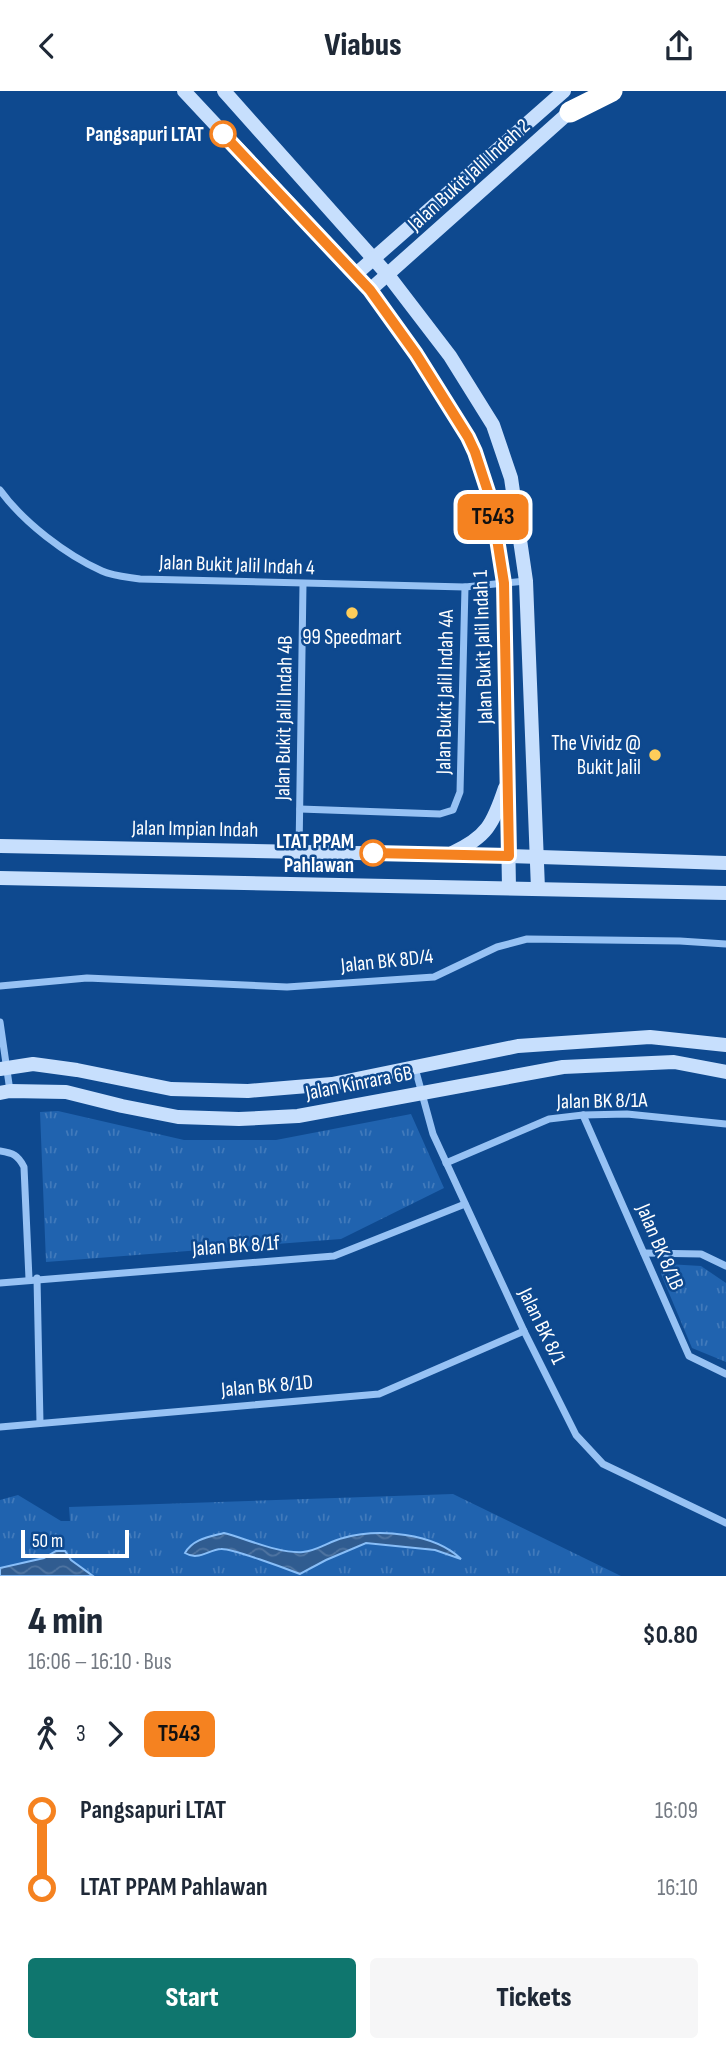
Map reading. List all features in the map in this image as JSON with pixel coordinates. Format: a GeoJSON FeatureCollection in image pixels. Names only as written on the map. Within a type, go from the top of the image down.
{"type":"FeatureCollection","features":[{"type":"Feature","properties":{"kind":"highway"},"geometry":{"type":"LineString","coordinates":[[570,112],[612,91]]}},
{"type":"Feature","properties":{"kind":"street","name":"Jalan Bukit Jalil Indah 1"},"geometry":{"type":"LineString","coordinates":[[184,91],[370,290],[416,354],[468,437],[491,501],[504,583],[509,888]]}},
{"type":"Feature","properties":{"kind":"street"},"geometry":{"type":"LineString","coordinates":[[224,91],[388,275],[450,356],[493,425],[511,478],[526,581],[538,889]]}},
{"type":"Feature","properties":{"kind":"street","name":"Jalan Bukit Jalil Indah 2"},"geometry":{"type":"LineString","coordinates":[[356,274],[564,91]]}},
{"type":"Feature","properties":{"kind":"street","name":"Jalan Bukit Jalil Indah 2"},"geometry":{"type":"LineString","coordinates":[[370,290],[596,91]]}},
{"type":"Feature","properties":{"kind":"street","name":"Jalan Bukit Jalil Indah 4"},"geometry":{"type":"LineString","coordinates":[[0,490],[30,525],[104,572],[140,579],[465,587],[526,581]]}},
{"type":"Feature","properties":{"kind":"street","name":"Jalan Bukit Jalil Indah 4B"},"geometry":{"type":"LineString","coordinates":[[299,852],[303,585]]}},
{"type":"Feature","properties":{"kind":"street","name":"Jalan Bukit Jalil Indah 4A"},"geometry":{"type":"LineString","coordinates":[[300,809],[440,814],[453,810],[460,792],[465,587]]}},
{"type":"Feature","properties":{"kind":"street"},"geometry":{"type":"LineString","coordinates":[[447,855],[470,844],[491,824],[509,776]]}},
{"type":"Feature","properties":{"kind":"street","name":"Jalan Impian Indah"},"geometry":{"type":"LineString","coordinates":[[0,846],[726,863]]}},
{"type":"Feature","properties":{"kind":"street"},"geometry":{"type":"LineString","coordinates":[[0,878],[726,893]]}},
{"type":"Feature","properties":{"kind":"street","name":"Jalan BK 8D/4"},"geometry":{"type":"LineString","coordinates":[[0,986],[87,978],[287,987],[434,977],[497,947],[527,939],[726,944]]}},
{"type":"Feature","properties":{"kind":"street"},"geometry":{"type":"LineString","coordinates":[[0,1022],[5,1092]]}},
{"type":"Feature","properties":{"kind":"street","name":"Jalan Kinrara 6B"},"geometry":{"type":"LineString","coordinates":[[3,1069],[33,1064],[171,1089],[248,1091],[332,1084],[531,1045],[650,1037],[726,1045]]}},
{"type":"Feature","properties":{"kind":"street","name":"Jalan Kinrara 6B"},"geometry":{"type":"LineString","coordinates":[[5,1092],[66,1091],[178,1117],[239,1119],[298,1115],[563,1067],[674,1062],[726,1072]]}},
{"type":"Feature","properties":{"kind":"street","name":"Jalan BK 8/1"},"geometry":{"type":"LineString","coordinates":[[415,1067],[433,1135],[576,1436],[603,1464],[726,1523]]}},
{"type":"Feature","properties":{"kind":"street","name":"Jalan BK 8/1A"},"geometry":{"type":"LineString","coordinates":[[446,1163],[549,1119],[626,1114],[726,1124]]}},
{"type":"Feature","properties":{"kind":"street","name":"Jalan BK 8/1B"},"geometry":{"type":"LineString","coordinates":[[583,1115],[688,1356],[726,1374]]}},
{"type":"Feature","properties":{"kind":"street"},"geometry":{"type":"LineString","coordinates":[[0,1151],[12,1152],[19,1157],[24,1167],[40,1423]]}},
{"type":"Feature","properties":{"kind":"street","name":"Jalan BK 8/1f"},"geometry":{"type":"LineString","coordinates":[[0,1283],[334,1256],[465,1204]]}},
{"type":"Feature","properties":{"kind":"street"},"geometry":{"type":"LineString","coordinates":[[644,1254],[701,1254],[726,1266]]}},
{"type":"Feature","properties":{"kind":"street","name":"Jalan BK 8/1D"},"geometry":{"type":"LineString","coordinates":[[0,1427],[379,1394],[524,1331]]}},
{"type":"Feature","properties":{"kind":"green space"},"geometry":{"type":"Polygon","coordinates":[[[58,1111],[184,1140],[276,1140],[411,1114],[444,1188],[341,1239],[46,1262],[40,1112],[58,1111]]]}},
{"type":"Feature","properties":{"kind":"green space"},"geometry":{"type":"Polygon","coordinates":[[[667,1264],[701,1266],[726,1283],[726,1362],[692,1348],[661,1274],[667,1264]]]}},
{"type":"Feature","properties":{"kind":"green space"},"geometry":{"type":"Polygon","coordinates":[[[453,1494],[621,1576],[0,1576],[0,1500],[18,1495],[61,1521],[70,1521],[69,1507],[453,1494]]]}},
{"type":"Feature","properties":{"kind":"water"},"geometry":{"type":"Polygon","coordinates":[[[224,1533],[294,1552],[308,1551],[357,1535],[389,1533],[436,1543],[461,1559],[435,1550],[366,1543],[300,1574],[227,1550],[194,1556],[185,1553],[197,1542],[224,1533]]]}},
{"type":"Feature","properties":{"kind":"water"},"geometry":{"type":"Polygon","coordinates":[[[56,1551],[65,1551],[71,1560],[93,1576],[0,1576],[0,1568],[44,1558],[56,1551]]]}},
{"type":"Feature","properties":{"kind":"bus line","name":"T543"},"geometry":{"type":"LineString","coordinates":[[223,134],[370,290],[416,354],[468,437],[491,501],[504,583],[509,856],[373,853]]}},
{"type":"Feature","properties":{"kind":"place","name":"Pangsapuri LTAT"},"geometry":{"type":"Point","coordinates":[223,134]}},
{"type":"Feature","properties":{"kind":"place","name":"99 Speedmart"},"geometry":{"type":"Point","coordinates":[352,613]}},
{"type":"Feature","properties":{"kind":"place","name":"The Vividz @ Bukit Jalil"},"geometry":{"type":"Point","coordinates":[655,755]}},
{"type":"Feature","properties":{"kind":"place","name":"LTAT PPAM Pahlawan"},"geometry":{"type":"Point","coordinates":[373,853]}}]}
